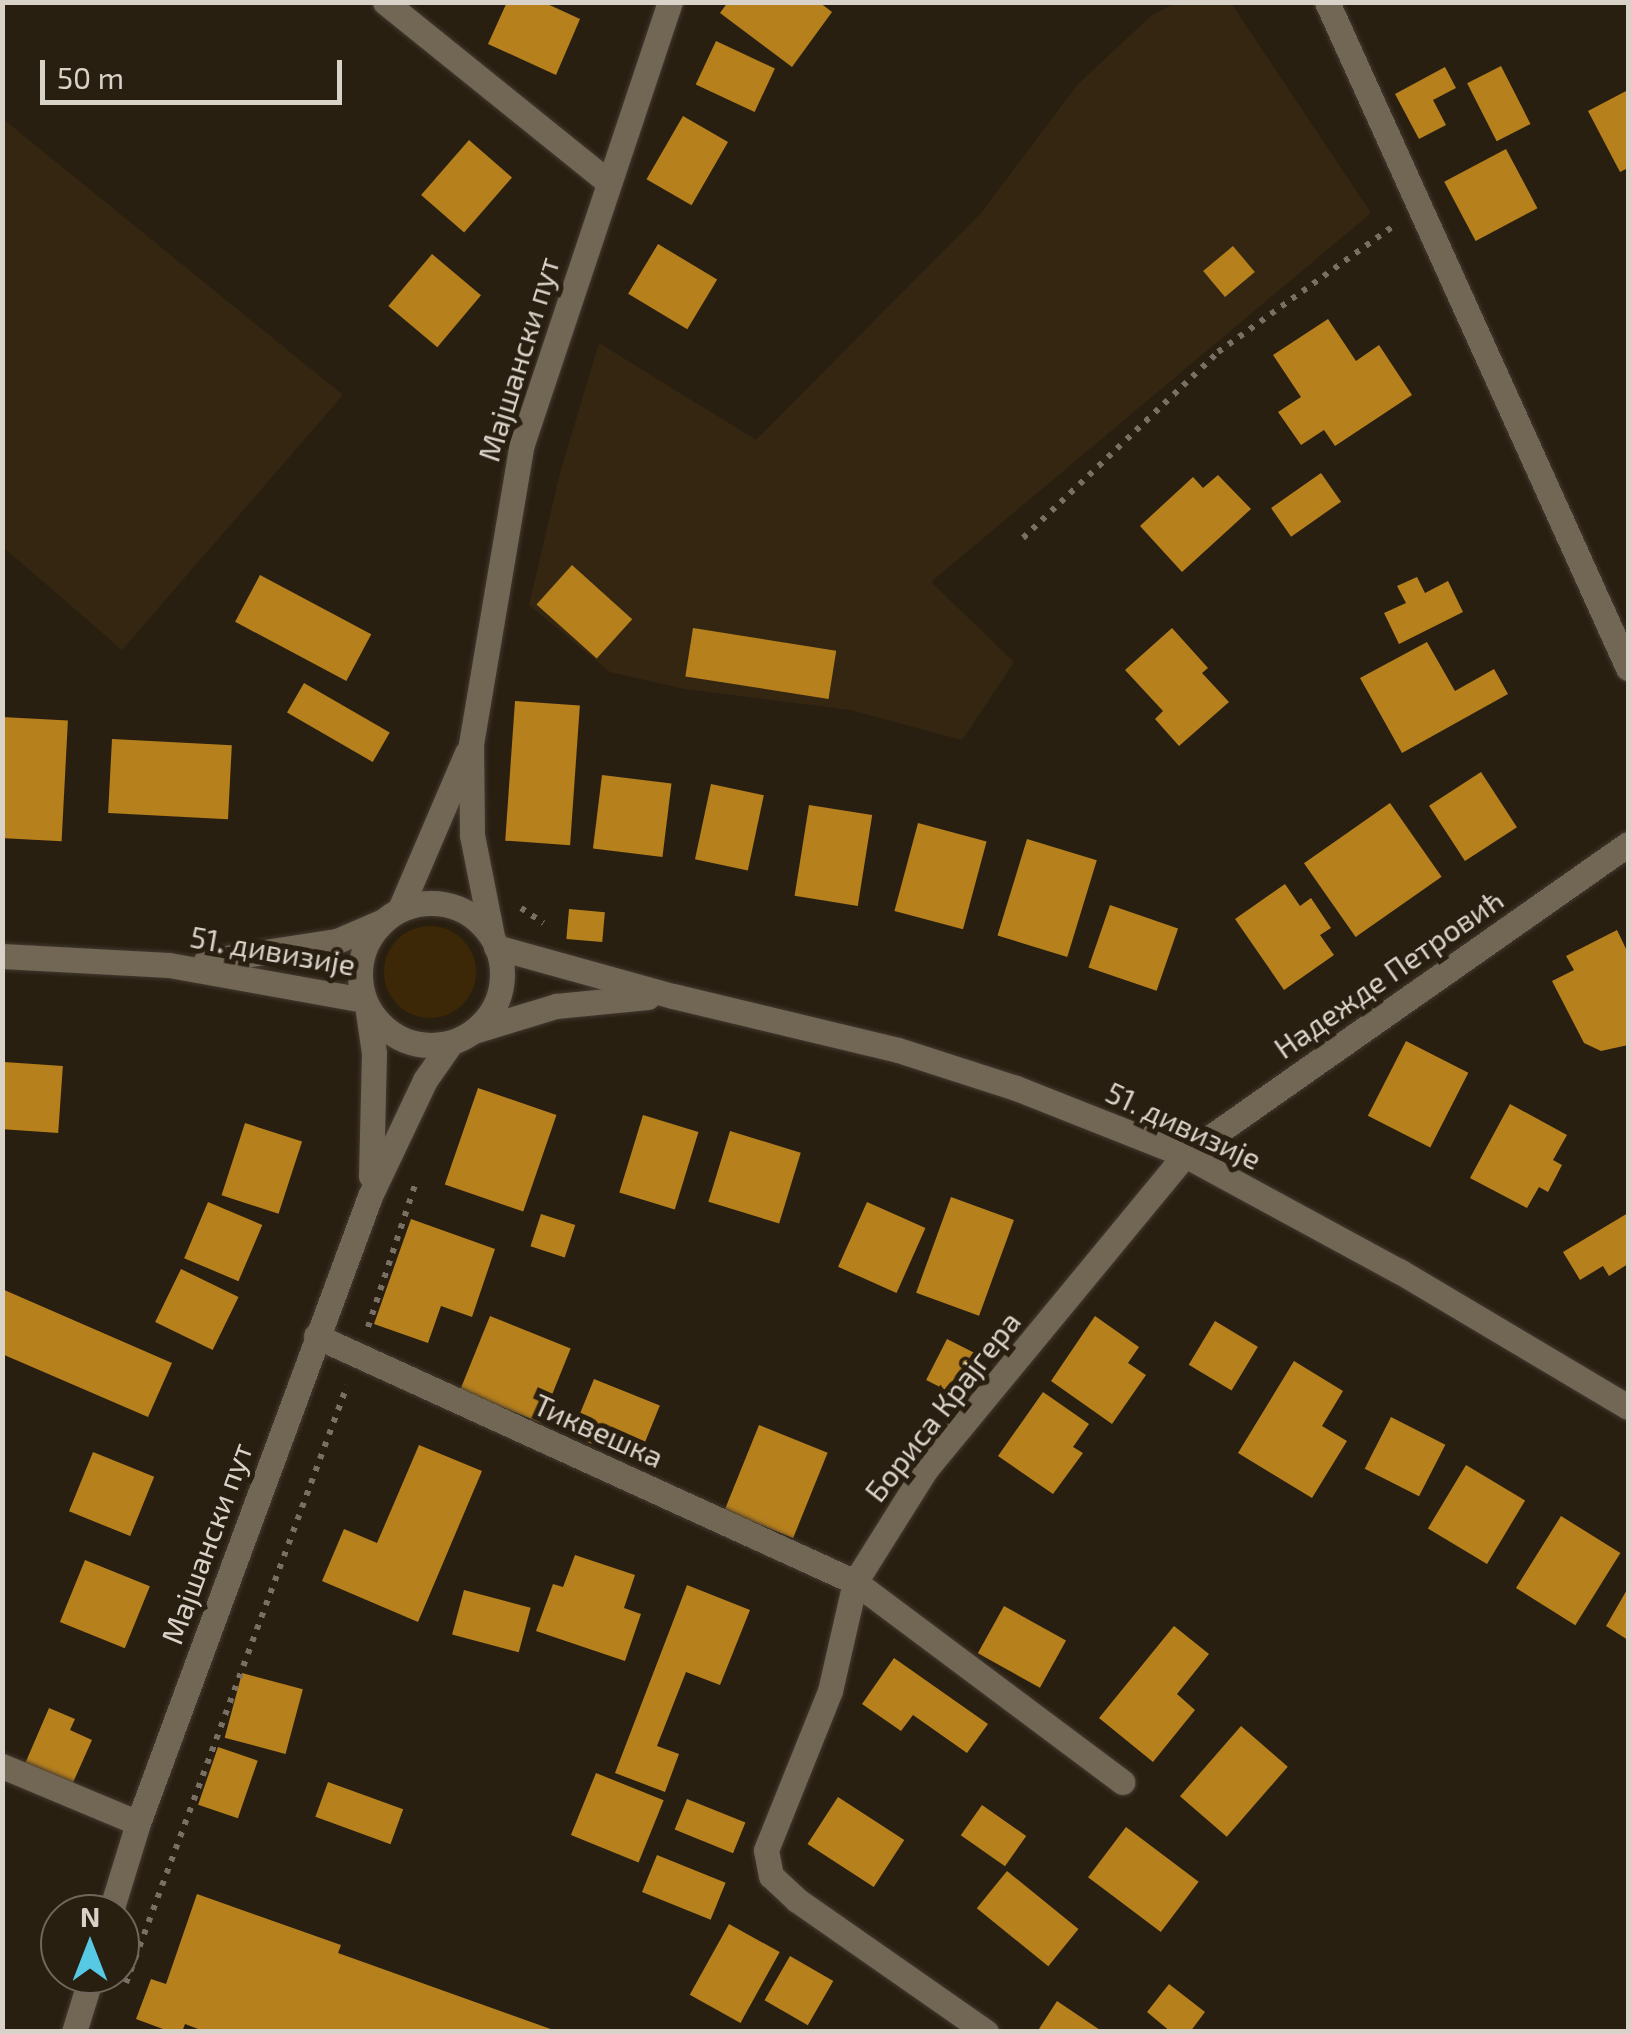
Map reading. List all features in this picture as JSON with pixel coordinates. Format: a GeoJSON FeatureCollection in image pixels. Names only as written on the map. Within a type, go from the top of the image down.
{"type":"FeatureCollection","features":[{"type":"Feature","properties":{"kind":"street"},"geometry":{"type":"LineString","coordinates":[[385,2],[607,181]]}},
{"type":"Feature","properties":{"kind":"street","name":"Мајшански пут"},"geometry":{"type":"LineString","coordinates":[[494,941],[472,836],[471,744],[522,444],[670,2]]}},
{"type":"Feature","properties":{"kind":"street"},"geometry":{"type":"LineString","coordinates":[[1327,2],[1628,668]]}},
{"type":"Feature","properties":{"kind":"street","name":"Мајшански пут"},"geometry":{"type":"LineString","coordinates":[[390,915],[471,744]]}},
{"type":"Feature","properties":{"kind":"street","name":"Надежде Петровић"},"geometry":{"type":"LineString","coordinates":[[1185,1156],[1628,844]]}},
{"type":"Feature","properties":{"kind":"street"},"geometry":{"type":"LineString","coordinates":[[441,902],[461,908],[494,941],[502,976],[499,996],[490,1015],[462,1037],[427,1046],[404,1041],[384,1028],[366,1005],[359,964],[366,942],[390,915],[441,902]]}},
{"type":"Feature","properties":{"kind":"street","name":"51. дивизије"},"geometry":{"type":"LineString","coordinates":[[2,956],[170,965],[256,957],[337,942],[390,915]]}},
{"type":"Feature","properties":{"kind":"street","name":"51. дивизије"},"geometry":{"type":"LineString","coordinates":[[494,941],[558,964],[673,996],[898,1050],[1016,1088],[1185,1156],[1399,1272],[1628,1407]]}},
{"type":"Feature","properties":{"kind":"street","name":"51. дивизије"},"geometry":{"type":"LineString","coordinates":[[170,965],[366,1005]]}},
{"type":"Feature","properties":{"kind":"street","name":"51. дивизије"},"geometry":{"type":"LineString","coordinates":[[462,1037],[556,1006],[673,996]]}},
{"type":"Feature","properties":{"kind":"street","name":"Мајшански пут"},"geometry":{"type":"LineString","coordinates":[[366,1005],[375,1112],[370,1196]]}},
{"type":"Feature","properties":{"kind":"street","name":"Мајшански пут"},"geometry":{"type":"LineString","coordinates":[[116,1894],[138,1823],[370,1196],[424,1080],[462,1037]]}},
{"type":"Feature","properties":{"kind":"street","name":"Бориса Крајгера"},"geometry":{"type":"LineString","coordinates":[[986,2032],[797,1900],[771,1876],[766,1850],[830,1691],[855,1582],[926,1469],[1185,1156]]}},
{"type":"Feature","properties":{"kind":"street","name":"Тиквешка"},"geometry":{"type":"LineString","coordinates":[[316,1336],[855,1582],[1122,1782]]}},
{"type":"Feature","properties":{"kind":"street"},"geometry":{"type":"LineString","coordinates":[[2,1766],[138,1823]]}},
{"type":"Feature","properties":{"kind":"street"},"geometry":{"type":"LineString","coordinates":[[74,2032],[86,1994]]}},
{"type":"Feature","properties":{"kind":"path"},"geometry":{"type":"LineString","coordinates":[[1023,538],[1218,352],[1420,207]]}},
{"type":"Feature","properties":{"kind":"path"},"geometry":{"type":"LineString","coordinates":[[518,905],[533,919],[562,930],[558,964]]}},
{"type":"Feature","properties":{"kind":"path"},"geometry":{"type":"LineString","coordinates":[[122,1995],[358,1356],[421,1169]]}},
{"type":"Feature","properties":{"kind":"shaded area"},"geometry":{"type":"Polygon","coordinates":[[[1176,3],[1231,3],[1371,213],[931,582],[1014,662],[962,740],[850,710],[685,689],[610,672],[529,605],[560,473],[599,343],[756,440],[981,213],[1078,84],[1152,15],[1176,3]]]}},
{"type":"Feature","properties":{"kind":"shaded area"},"geometry":{"type":"Polygon","coordinates":[[[3,119],[343,395],[122,650],[3,547],[3,119]]]}},
{"type":"Feature","properties":{"kind":"shaded area"},"geometry":{"type":"Polygon","coordinates":[[[430,926],[448,929],[463,939],[473,954],[473,990],[463,1005],[448,1015],[430,1018],[412,1015],[397,1005],[387,990],[384,972],[387,954],[397,939],[412,929],[430,926]]]}},
{"type":"Feature","properties":{"kind":"building"},"geometry":{"type":"Polygon","coordinates":[[[507,2],[543,2],[580,19],[556,75],[488,44],[507,2]]]}},
{"type":"Feature","properties":{"kind":"building"},"geometry":{"type":"Polygon","coordinates":[[[728,2],[819,2],[832,12],[792,67],[720,13],[728,2]]]}},
{"type":"Feature","properties":{"kind":"building"},"geometry":{"type":"Polygon","coordinates":[[[716,41],[775,68],[755,112],[696,85],[716,41]]]}},
{"type":"Feature","properties":{"kind":"building"},"geometry":{"type":"Polygon","coordinates":[[[1501,66],[1531,124],[1497,141],[1467,83],[1501,66]]]}},
{"type":"Feature","properties":{"kind":"building"},"geometry":{"type":"Polygon","coordinates":[[[1445,67],[1456,88],[1433,100],[1446,125],[1419,139],[1395,94],[1445,67]]]}},
{"type":"Feature","properties":{"kind":"building"},"geometry":{"type":"Polygon","coordinates":[[[1628,90],[1628,168],[1620,172],[1588,111],[1628,90]]]}},
{"type":"Feature","properties":{"kind":"building"},"geometry":{"type":"Polygon","coordinates":[[[683,116],[728,142],[692,205],[646,179],[683,116]]]}},
{"type":"Feature","properties":{"kind":"building"},"geometry":{"type":"Polygon","coordinates":[[[469,140],[512,177],[464,232],[421,195],[469,140]]]}},
{"type":"Feature","properties":{"kind":"building"},"geometry":{"type":"Polygon","coordinates":[[[1506,149],[1537,208],[1476,241],[1444,182],[1506,149]]]}},
{"type":"Feature","properties":{"kind":"building"},"geometry":{"type":"Polygon","coordinates":[[[658,244],[717,280],[687,329],[628,294],[658,244]]]}},
{"type":"Feature","properties":{"kind":"building"},"geometry":{"type":"Polygon","coordinates":[[[1233,246],[1255,272],[1225,297],[1203,271],[1233,246]]]}},
{"type":"Feature","properties":{"kind":"building"},"geometry":{"type":"Polygon","coordinates":[[[432,254],[481,295],[437,347],[388,306],[432,254]]]}},
{"type":"Feature","properties":{"kind":"building"},"geometry":{"type":"Polygon","coordinates":[[[1328,319],[1356,361],[1379,345],[1412,395],[1335,446],[1324,430],[1301,445],[1278,412],[1301,397],[1273,355],[1328,319]]]}},
{"type":"Feature","properties":{"kind":"building"},"geometry":{"type":"Polygon","coordinates":[[[1321,473],[1341,502],[1291,537],[1271,508],[1321,473]]]}},
{"type":"Feature","properties":{"kind":"building"},"geometry":{"type":"Polygon","coordinates":[[[1218,475],[1251,509],[1182,572],[1140,526],[1193,477],[1203,488],[1218,475]]]}},
{"type":"Feature","properties":{"kind":"building"},"geometry":{"type":"Polygon","coordinates":[[[572,565],[632,619],[597,659],[537,604],[572,565]]]}},
{"type":"Feature","properties":{"kind":"building"},"geometry":{"type":"Polygon","coordinates":[[[260,575],[371,634],[346,681],[235,622],[260,575]]]}},
{"type":"Feature","properties":{"kind":"building"},"geometry":{"type":"Polygon","coordinates":[[[1417,577],[1425,593],[1448,581],[1463,612],[1399,644],[1384,613],[1406,603],[1397,586],[1417,577]]]}},
{"type":"Feature","properties":{"kind":"building"},"geometry":{"type":"Polygon","coordinates":[[[693,628],[836,651],[829,699],[685,676],[693,628]]]}},
{"type":"Feature","properties":{"kind":"building"},"geometry":{"type":"Polygon","coordinates":[[[1172,628],[1208,668],[1202,673],[1229,702],[1179,746],[1155,719],[1163,711],[1125,670],[1172,628]]]}},
{"type":"Feature","properties":{"kind":"building"},"geometry":{"type":"Polygon","coordinates":[[[1427,642],[1455,691],[1494,669],[1508,694],[1402,753],[1360,678],[1427,642]]]}},
{"type":"Feature","properties":{"kind":"building"},"geometry":{"type":"Polygon","coordinates":[[[304,683],[390,732],[373,762],[287,712],[304,683]]]}},
{"type":"Feature","properties":{"kind":"building"},"geometry":{"type":"Polygon","coordinates":[[[515,701],[580,706],[570,845],[505,841],[515,701]]]}},
{"type":"Feature","properties":{"kind":"building"},"geometry":{"type":"Polygon","coordinates":[[[2,717],[68,720],[62,841],[2,838],[2,717]]]}},
{"type":"Feature","properties":{"kind":"building"},"geometry":{"type":"Polygon","coordinates":[[[112,739],[232,745],[228,819],[108,813],[112,739]]]}},
{"type":"Feature","properties":{"kind":"building"},"geometry":{"type":"Polygon","coordinates":[[[1481,772],[1517,827],[1465,861],[1429,806],[1481,772]]]}},
{"type":"Feature","properties":{"kind":"building"},"geometry":{"type":"Polygon","coordinates":[[[602,775],[671,784],[662,857],[593,848],[602,775]]]}},
{"type":"Feature","properties":{"kind":"building"},"geometry":{"type":"Polygon","coordinates":[[[711,784],[764,795],[748,871],[695,859],[711,784]]]}},
{"type":"Feature","properties":{"kind":"building"},"geometry":{"type":"Polygon","coordinates":[[[1390,803],[1442,877],[1356,937],[1304,863],[1390,803]]]}},
{"type":"Feature","properties":{"kind":"building"},"geometry":{"type":"Polygon","coordinates":[[[809,805],[872,815],[858,906],[795,896],[809,805]]]}},
{"type":"Feature","properties":{"kind":"building"},"geometry":{"type":"Polygon","coordinates":[[[918,823],[987,841],[963,929],[894,911],[918,823]]]}},
{"type":"Feature","properties":{"kind":"building"},"geometry":{"type":"Polygon","coordinates":[[[1027,839],[1097,860],[1067,957],[997,936],[1027,839]]]}},
{"type":"Feature","properties":{"kind":"building"},"geometry":{"type":"Polygon","coordinates":[[[1285,884],[1300,906],[1311,898],[1331,928],[1320,935],[1334,955],[1284,990],[1235,919],[1285,884]]]}},
{"type":"Feature","properties":{"kind":"building"},"geometry":{"type":"Polygon","coordinates":[[[1110,905],[1178,928],[1157,991],[1089,967],[1110,905]]]}},
{"type":"Feature","properties":{"kind":"building"},"geometry":{"type":"Polygon","coordinates":[[[569,909],[605,912],[602,942],[566,939],[569,909]]]}},
{"type":"Feature","properties":{"kind":"building"},"geometry":{"type":"Polygon","coordinates":[[[1617,930],[1628,953],[1628,1045],[1601,1051],[1584,1043],[1552,981],[1574,970],[1566,956],[1617,930]]]}},
{"type":"Feature","properties":{"kind":"building"},"geometry":{"type":"Polygon","coordinates":[[[1406,1041],[1468,1073],[1430,1148],[1368,1116],[1406,1041]]]}},
{"type":"Feature","properties":{"kind":"building"},"geometry":{"type":"Polygon","coordinates":[[[4,1062],[63,1066],[58,1133],[2,1129],[4,1062]]]}},
{"type":"Feature","properties":{"kind":"building"},"geometry":{"type":"Polygon","coordinates":[[[478,1088],[556,1115],[523,1211],[445,1184],[478,1088]]]}},
{"type":"Feature","properties":{"kind":"building"},"geometry":{"type":"Polygon","coordinates":[[[1510,1104],[1567,1135],[1553,1160],[1562,1165],[1548,1192],[1539,1187],[1527,1208],[1470,1178],[1510,1104]]]}},
{"type":"Feature","properties":{"kind":"building"},"geometry":{"type":"Polygon","coordinates":[[[643,1115],[698,1132],[675,1209],[619,1192],[643,1115]]]}},
{"type":"Feature","properties":{"kind":"building"},"geometry":{"type":"Polygon","coordinates":[[[245,1123],[302,1142],[279,1214],[222,1195],[245,1123]]]}},
{"type":"Feature","properties":{"kind":"building"},"geometry":{"type":"Polygon","coordinates":[[[730,1131],[801,1153],[779,1223],[708,1202],[730,1131]]]}},
{"type":"Feature","properties":{"kind":"building"},"geometry":{"type":"Polygon","coordinates":[[[951,1197],[1014,1220],[979,1316],[916,1293],[951,1197]]]}},
{"type":"Feature","properties":{"kind":"building"},"geometry":{"type":"Polygon","coordinates":[[[208,1202],[262,1225],[238,1281],[184,1258],[208,1202]]]}},
{"type":"Feature","properties":{"kind":"building"},"geometry":{"type":"Polygon","coordinates":[[[867,1202],[925,1228],[897,1293],[838,1267],[867,1202]]]}},
{"type":"Feature","properties":{"kind":"building"},"geometry":{"type":"Polygon","coordinates":[[[1628,1213],[1628,1264],[1609,1276],[1603,1266],[1580,1280],[1563,1252],[1628,1213]]]}},
{"type":"Feature","properties":{"kind":"building"},"geometry":{"type":"Polygon","coordinates":[[[541,1214],[575,1225],[565,1257],[530,1246],[541,1214]]]}},
{"type":"Feature","properties":{"kind":"building"},"geometry":{"type":"Polygon","coordinates":[[[411,1219],[495,1249],[472,1317],[441,1306],[428,1343],[374,1324],[411,1219]]]}},
{"type":"Feature","properties":{"kind":"building"},"geometry":{"type":"Polygon","coordinates":[[[181,1269],[239,1297],[213,1350],[155,1322],[181,1269]]]}},
{"type":"Feature","properties":{"kind":"building"},"geometry":{"type":"Polygon","coordinates":[[[2,1289],[172,1363],[148,1417],[2,1354],[2,1289]]]}},
{"type":"Feature","properties":{"kind":"building"},"geometry":{"type":"Polygon","coordinates":[[[490,1316],[571,1349],[541,1423],[460,1390],[490,1316]]]}},
{"type":"Feature","properties":{"kind":"building"},"geometry":{"type":"Polygon","coordinates":[[[1095,1316],[1139,1347],[1128,1363],[1146,1375],[1112,1424],[1051,1381],[1095,1316]]]}},
{"type":"Feature","properties":{"kind":"building"},"geometry":{"type":"Polygon","coordinates":[[[1215,1321],[1258,1347],[1232,1390],[1189,1365],[1215,1321]]]}},
{"type":"Feature","properties":{"kind":"building"},"geometry":{"type":"Polygon","coordinates":[[[947,1339],[975,1353],[954,1394],[926,1380],[947,1339]]]}},
{"type":"Feature","properties":{"kind":"building"},"geometry":{"type":"Polygon","coordinates":[[[1294,1361],[1343,1391],[1322,1426],[1347,1441],[1312,1498],[1238,1453],[1294,1361]]]}},
{"type":"Feature","properties":{"kind":"building"},"geometry":{"type":"Polygon","coordinates":[[[594,1379],[660,1406],[637,1462],[571,1436],[594,1379]]]}},
{"type":"Feature","properties":{"kind":"building"},"geometry":{"type":"Polygon","coordinates":[[[1043,1392],[1089,1424],[1073,1447],[1083,1453],[1053,1494],[998,1456],[1043,1392]]]}},
{"type":"Feature","properties":{"kind":"building"},"geometry":{"type":"Polygon","coordinates":[[[1391,1417],[1445,1445],[1419,1496],[1365,1469],[1391,1417]]]}},
{"type":"Feature","properties":{"kind":"building"},"geometry":{"type":"Polygon","coordinates":[[[759,1425],[828,1453],[793,1538],[725,1510],[759,1425]]]}},
{"type":"Feature","properties":{"kind":"building"},"geometry":{"type":"Polygon","coordinates":[[[419,1445],[482,1471],[418,1622],[322,1581],[344,1529],[377,1543],[419,1445]]]}},
{"type":"Feature","properties":{"kind":"building"},"geometry":{"type":"Polygon","coordinates":[[[93,1452],[154,1477],[130,1536],[69,1511],[93,1452]]]}},
{"type":"Feature","properties":{"kind":"building"},"geometry":{"type":"Polygon","coordinates":[[[1466,1465],[1525,1501],[1487,1564],[1428,1528],[1466,1465]]]}},
{"type":"Feature","properties":{"kind":"building"},"geometry":{"type":"Polygon","coordinates":[[[1561,1516],[1620,1553],[1575,1625],[1516,1588],[1561,1516]]]}},
{"type":"Feature","properties":{"kind":"building"},"geometry":{"type":"Polygon","coordinates":[[[575,1555],[635,1575],[624,1608],[641,1614],[625,1661],[536,1631],[553,1584],[563,1587],[575,1555]]]}},
{"type":"Feature","properties":{"kind":"building"},"geometry":{"type":"Polygon","coordinates":[[[85,1560],[150,1586],[125,1648],[60,1622],[85,1560]]]}},
{"type":"Feature","properties":{"kind":"building"},"geometry":{"type":"Polygon","coordinates":[[[687,1585],[750,1610],[720,1685],[686,1672],[657,1746],[679,1754],[665,1792],[615,1773],[687,1585]]]}},
{"type":"Feature","properties":{"kind":"building"},"geometry":{"type":"Polygon","coordinates":[[[1628,1588],[1628,1640],[1606,1626],[1628,1588]]]}},
{"type":"Feature","properties":{"kind":"building"},"geometry":{"type":"Polygon","coordinates":[[[464,1590],[531,1608],[519,1652],[452,1634],[464,1590]]]}},
{"type":"Feature","properties":{"kind":"building"},"geometry":{"type":"Polygon","coordinates":[[[1004,1606],[1066,1640],[1040,1688],[978,1653],[1004,1606]]]}},
{"type":"Feature","properties":{"kind":"building"},"geometry":{"type":"Polygon","coordinates":[[[1174,1626],[1209,1654],[1177,1694],[1195,1710],[1153,1762],[1099,1718],[1174,1626]]]}},
{"type":"Feature","properties":{"kind":"building"},"geometry":{"type":"Polygon","coordinates":[[[894,1658],[988,1724],[967,1753],[913,1715],[901,1731],[862,1704],[894,1658]]]}},
{"type":"Feature","properties":{"kind":"building"},"geometry":{"type":"Polygon","coordinates":[[[242,1673],[303,1689],[286,1754],[225,1738],[242,1673]]]}},
{"type":"Feature","properties":{"kind":"building"},"geometry":{"type":"Polygon","coordinates":[[[49,1708],[75,1719],[70,1730],[92,1740],[71,1787],[24,1766],[49,1708]]]}},
{"type":"Feature","properties":{"kind":"building"},"geometry":{"type":"Polygon","coordinates":[[[1241,1726],[1288,1767],[1227,1837],[1180,1796],[1241,1726]]]}},
{"type":"Feature","properties":{"kind":"building"},"geometry":{"type":"Polygon","coordinates":[[[218,1747],[258,1761],[238,1818],[198,1805],[218,1747]]]}},
{"type":"Feature","properties":{"kind":"building"},"geometry":{"type":"Polygon","coordinates":[[[596,1773],[664,1800],[639,1862],[571,1835],[596,1773]]]}},
{"type":"Feature","properties":{"kind":"building"},"geometry":{"type":"Polygon","coordinates":[[[328,1782],[403,1809],[391,1844],[315,1817],[328,1782]]]}},
{"type":"Feature","properties":{"kind":"building"},"geometry":{"type":"Polygon","coordinates":[[[838,1797],[904,1840],[874,1887],[808,1844],[838,1797]]]}},
{"type":"Feature","properties":{"kind":"building"},"geometry":{"type":"Polygon","coordinates":[[[687,1799],[745,1823],[733,1853],[675,1830],[687,1799]]]}},
{"type":"Feature","properties":{"kind":"building"},"geometry":{"type":"Polygon","coordinates":[[[982,1805],[1026,1836],[1005,1866],[961,1835],[982,1805]]]}},
{"type":"Feature","properties":{"kind":"building"},"geometry":{"type":"Polygon","coordinates":[[[1126,1827],[1199,1882],[1161,1932],[1088,1877],[1126,1827]]]}},
{"type":"Feature","properties":{"kind":"building"},"geometry":{"type":"Polygon","coordinates":[[[657,1855],[726,1883],[711,1920],[642,1892],[657,1855]]]}},
{"type":"Feature","properties":{"kind":"building"},"geometry":{"type":"Polygon","coordinates":[[[1007,1871],[1078,1929],[1048,1966],[977,1908],[1007,1871]]]}},
{"type":"Feature","properties":{"kind":"building"},"geometry":{"type":"Polygon","coordinates":[[[197,1894],[341,1945],[338,1953],[559,2032],[206,2032],[185,2024],[182,2032],[171,2032],[136,2019],[151,1979],[166,1984],[197,1894]]]}},
{"type":"Feature","properties":{"kind":"building"},"geometry":{"type":"Polygon","coordinates":[[[729,1924],[780,1952],[740,2023],[690,1995],[729,1924]]]}},
{"type":"Feature","properties":{"kind":"building"},"geometry":{"type":"Polygon","coordinates":[[[790,1956],[833,1981],[808,2025],[764,2000],[790,1956]]]}},
{"type":"Feature","properties":{"kind":"building"},"geometry":{"type":"Polygon","coordinates":[[[1169,1984],[1205,2012],[1190,2032],[1171,2032],[1147,2012],[1169,1984]]]}},
{"type":"Feature","properties":{"kind":"building"},"geometry":{"type":"Polygon","coordinates":[[[1057,2001],[1103,2032],[1037,2032],[1057,2001]]]}}]}
